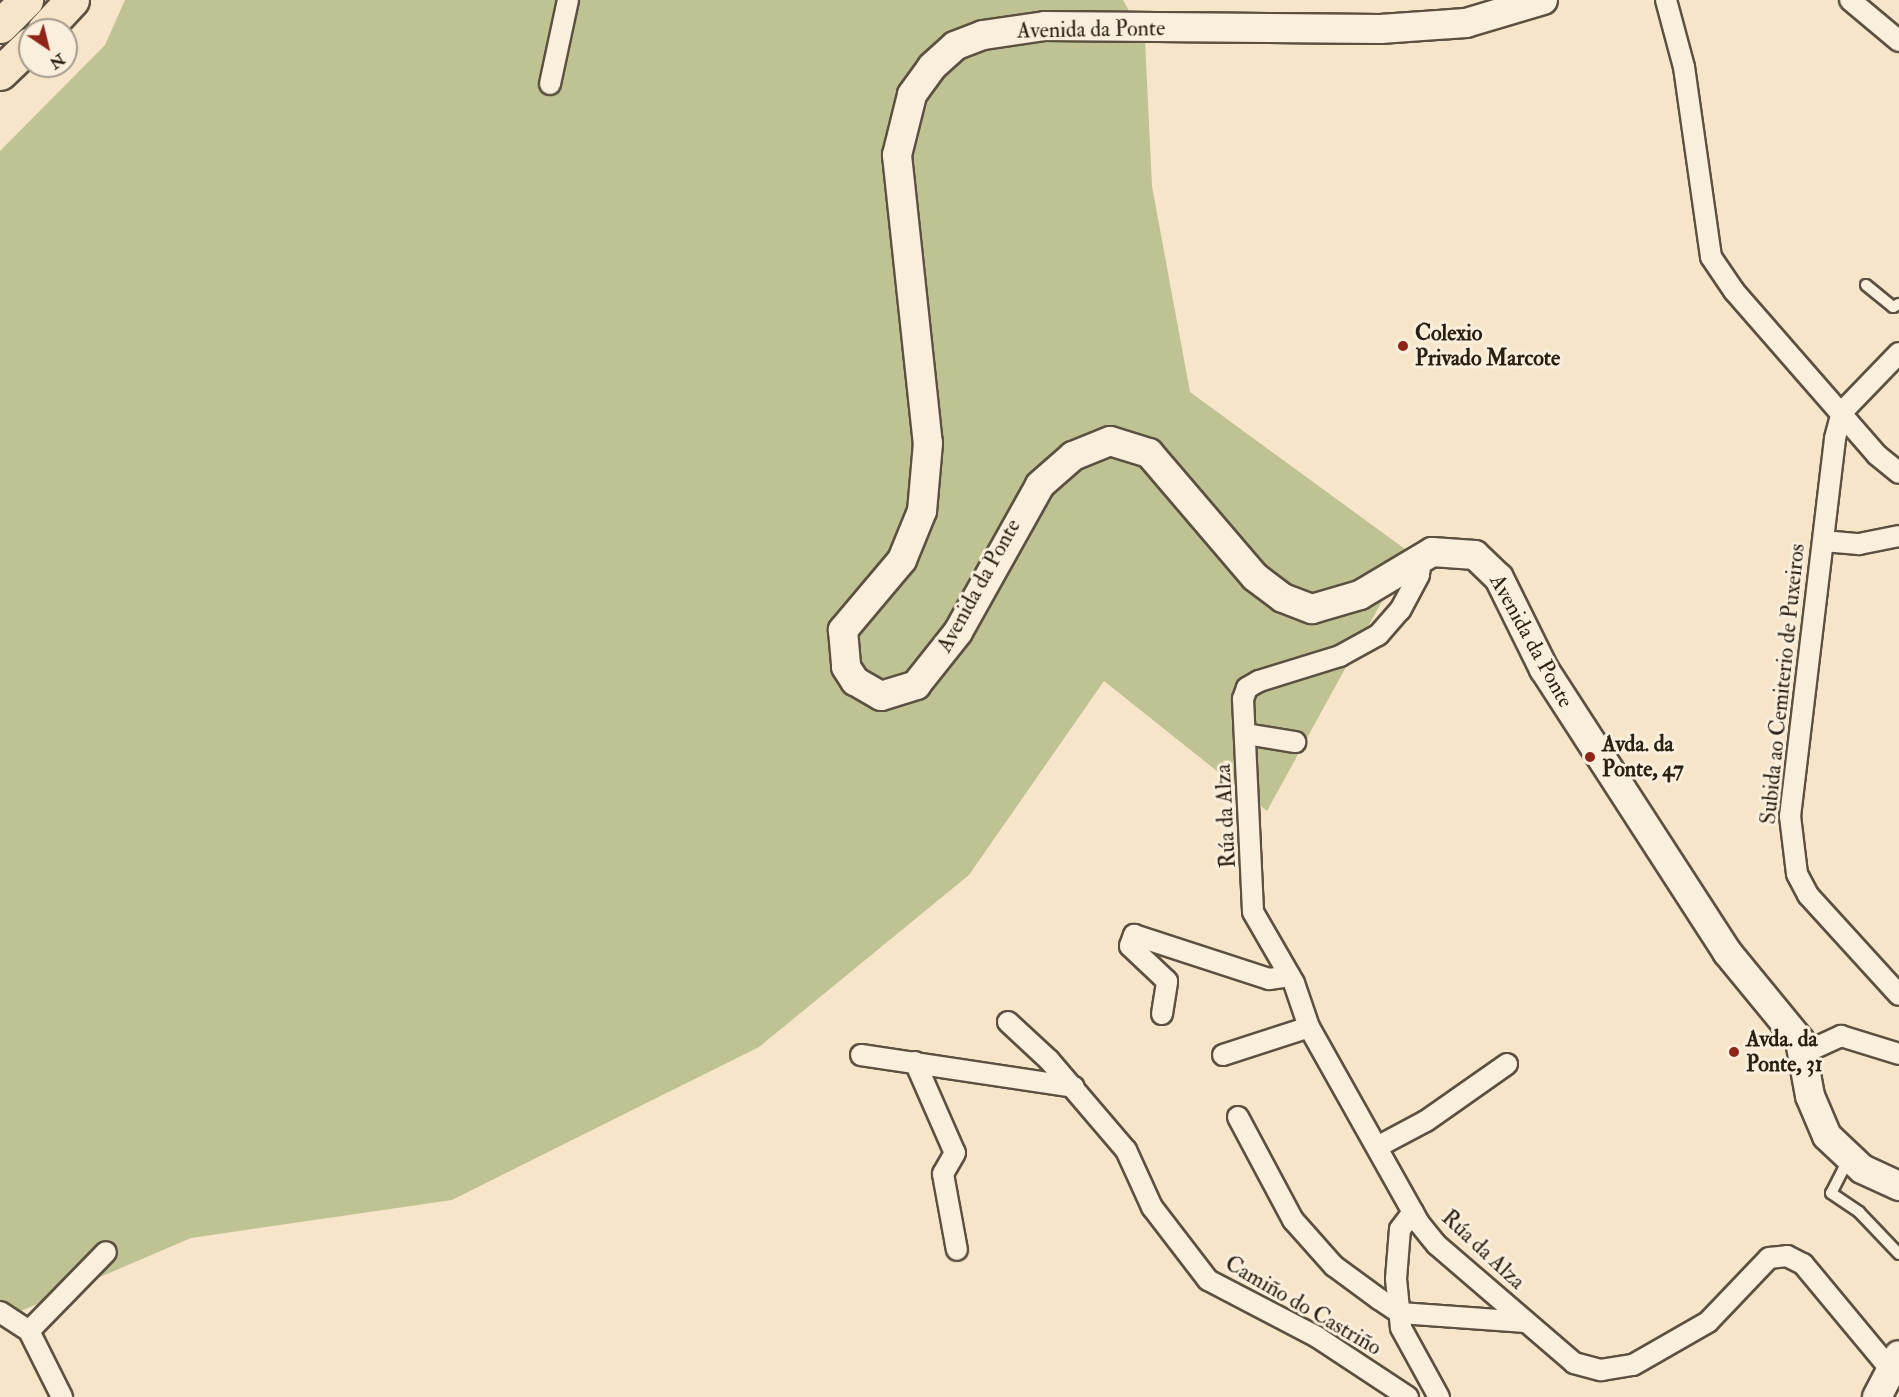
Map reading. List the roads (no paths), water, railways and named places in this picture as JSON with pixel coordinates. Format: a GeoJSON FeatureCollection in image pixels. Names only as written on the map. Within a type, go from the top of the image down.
{"type":"FeatureCollection","features":[{"type":"Feature","properties":{"kind":"highway"},"geometry":{"type":"LineString","coordinates":[[0,26],[26,0]]}},
{"type":"Feature","properties":{"kind":"highway"},"geometry":{"type":"LineString","coordinates":[[56,18],[72,1]]}},
{"type":"Feature","properties":{"kind":"highway"},"geometry":{"type":"LineString","coordinates":[[0,73],[18,56]]}},
{"type":"Feature","properties":{"kind":"street"},"geometry":{"type":"LineString","coordinates":[[550,84],[568,0]]}},
{"type":"Feature","properties":{"kind":"street","name":"Avenida da Ponte"},"geometry":{"type":"LineString","coordinates":[[1543,0],[1466,23],[1380,29],[1045,27],[983,35],[955,46],[932,67],[912,95],[897,155],[928,442],[914,535],[902,560],[843,630],[840,648],[855,681],[881,696],[916,685],[958,632],[1040,485],[1072,456],[1110,441],[1149,453],[1256,577],[1283,598],[1312,609],[1360,595],[1422,555],[1466,551],[1499,578],[1575,719],[1726,952],[1789,1024],[1803,1053],[1817,1116],[1849,1158],[1899,1186]]}},
{"type":"Feature","properties":{"kind":"street"},"geometry":{"type":"LineString","coordinates":[[1666,0],[1684,67],[1711,257],[1720,275],[1899,473]]}},
{"type":"Feature","properties":{"kind":"street"},"geometry":{"type":"LineString","coordinates":[[1850,0],[1899,42]]}},
{"type":"Feature","properties":{"kind":"street"},"geometry":{"type":"LineString","coordinates":[[1842,412],[1899,354]]}},
{"type":"Feature","properties":{"kind":"street","name":"Subida ao Cemiterio de Puxeiros"},"geometry":{"type":"LineString","coordinates":[[1842,412],[1822,541],[1791,844],[1808,895],[1899,995]]}},
{"type":"Feature","properties":{"kind":"street"},"geometry":{"type":"LineString","coordinates":[[1822,541],[1859,544],[1899,536]]}},
{"type":"Feature","properties":{"kind":"street","name":"Rúa da Alza"},"geometry":{"type":"LineString","coordinates":[[1422,555],[1419,575],[1400,610],[1378,635],[1340,656],[1247,688],[1246,734],[1253,912],[1290,976],[1309,1027],[1413,1212],[1437,1245],[1574,1363],[1601,1370],[1633,1365],[1708,1322],[1769,1258],[1787,1256],[1803,1264],[1891,1377]]}},
{"type":"Feature","properties":{"kind":"street"},"geometry":{"type":"LineString","coordinates":[[1246,734],[1295,742]]}},
{"type":"Feature","properties":{"kind":"street"},"geometry":{"type":"LineString","coordinates":[[1162,1014],[1167,981],[1130,946],[1134,935],[1269,980],[1290,976]]}},
{"type":"Feature","properties":{"kind":"street","name":"Camiño do Castriño"},"geometry":{"type":"LineString","coordinates":[[1008,1022],[1074,1087],[1126,1150],[1152,1207],[1208,1280],[1317,1336],[1408,1397]]}},
{"type":"Feature","properties":{"kind":"street"},"geometry":{"type":"LineString","coordinates":[[1223,1055],[1309,1027]]}},
{"type":"Feature","properties":{"kind":"street"},"geometry":{"type":"LineString","coordinates":[[1803,1053],[1841,1036],[1899,1054]]}},
{"type":"Feature","properties":{"kind":"street"},"geometry":{"type":"LineString","coordinates":[[861,1055],[1074,1087]]}},
{"type":"Feature","properties":{"kind":"street"},"geometry":{"type":"LineString","coordinates":[[915,1062],[955,1153],[943,1174],[957,1250]]}},
{"type":"Feature","properties":{"kind":"street"},"geometry":{"type":"LineString","coordinates":[[1377,1147],[1426,1121],[1507,1064]]}},
{"type":"Feature","properties":{"kind":"street"},"geometry":{"type":"LineString","coordinates":[[1238,1117],[1293,1220],[1334,1266],[1400,1313]]}},
{"type":"Feature","properties":{"kind":"street"},"geometry":{"type":"LineString","coordinates":[[1413,1212],[1400,1229],[1400,1313],[1413,1355],[1439,1397]]}},
{"type":"Feature","properties":{"kind":"street"},"geometry":{"type":"LineString","coordinates":[[29,1331],[106,1252]]}},
{"type":"Feature","properties":{"kind":"street"},"geometry":{"type":"LineString","coordinates":[[0,1312],[29,1331],[62,1397]]}},
{"type":"Feature","properties":{"kind":"street","name":"Rúa da Alza"},"geometry":{"type":"LineString","coordinates":[[1400,1313],[1526,1322]]}},
{"type":"Feature","properties":{"kind":"lane"},"geometry":{"type":"LineString","coordinates":[[1866,285],[1893,306],[1899,304]]}},
{"type":"Feature","properties":{"kind":"lane"},"geometry":{"type":"LineString","coordinates":[[1849,1158],[1831,1193],[1859,1212],[1899,1254]]}},
{"type":"Feature","properties":{"kind":"place","name":"Colexio Privado Marcote"},"geometry":{"type":"Point","coordinates":[1403,346]}},
{"type":"Feature","properties":{"kind":"place","name":"Avda. da Ponte, 47"},"geometry":{"type":"Point","coordinates":[1590,757]}},
{"type":"Feature","properties":{"kind":"place","name":"Avda. da Ponte, 31"},"geometry":{"type":"Point","coordinates":[1734,1052]}}]}
